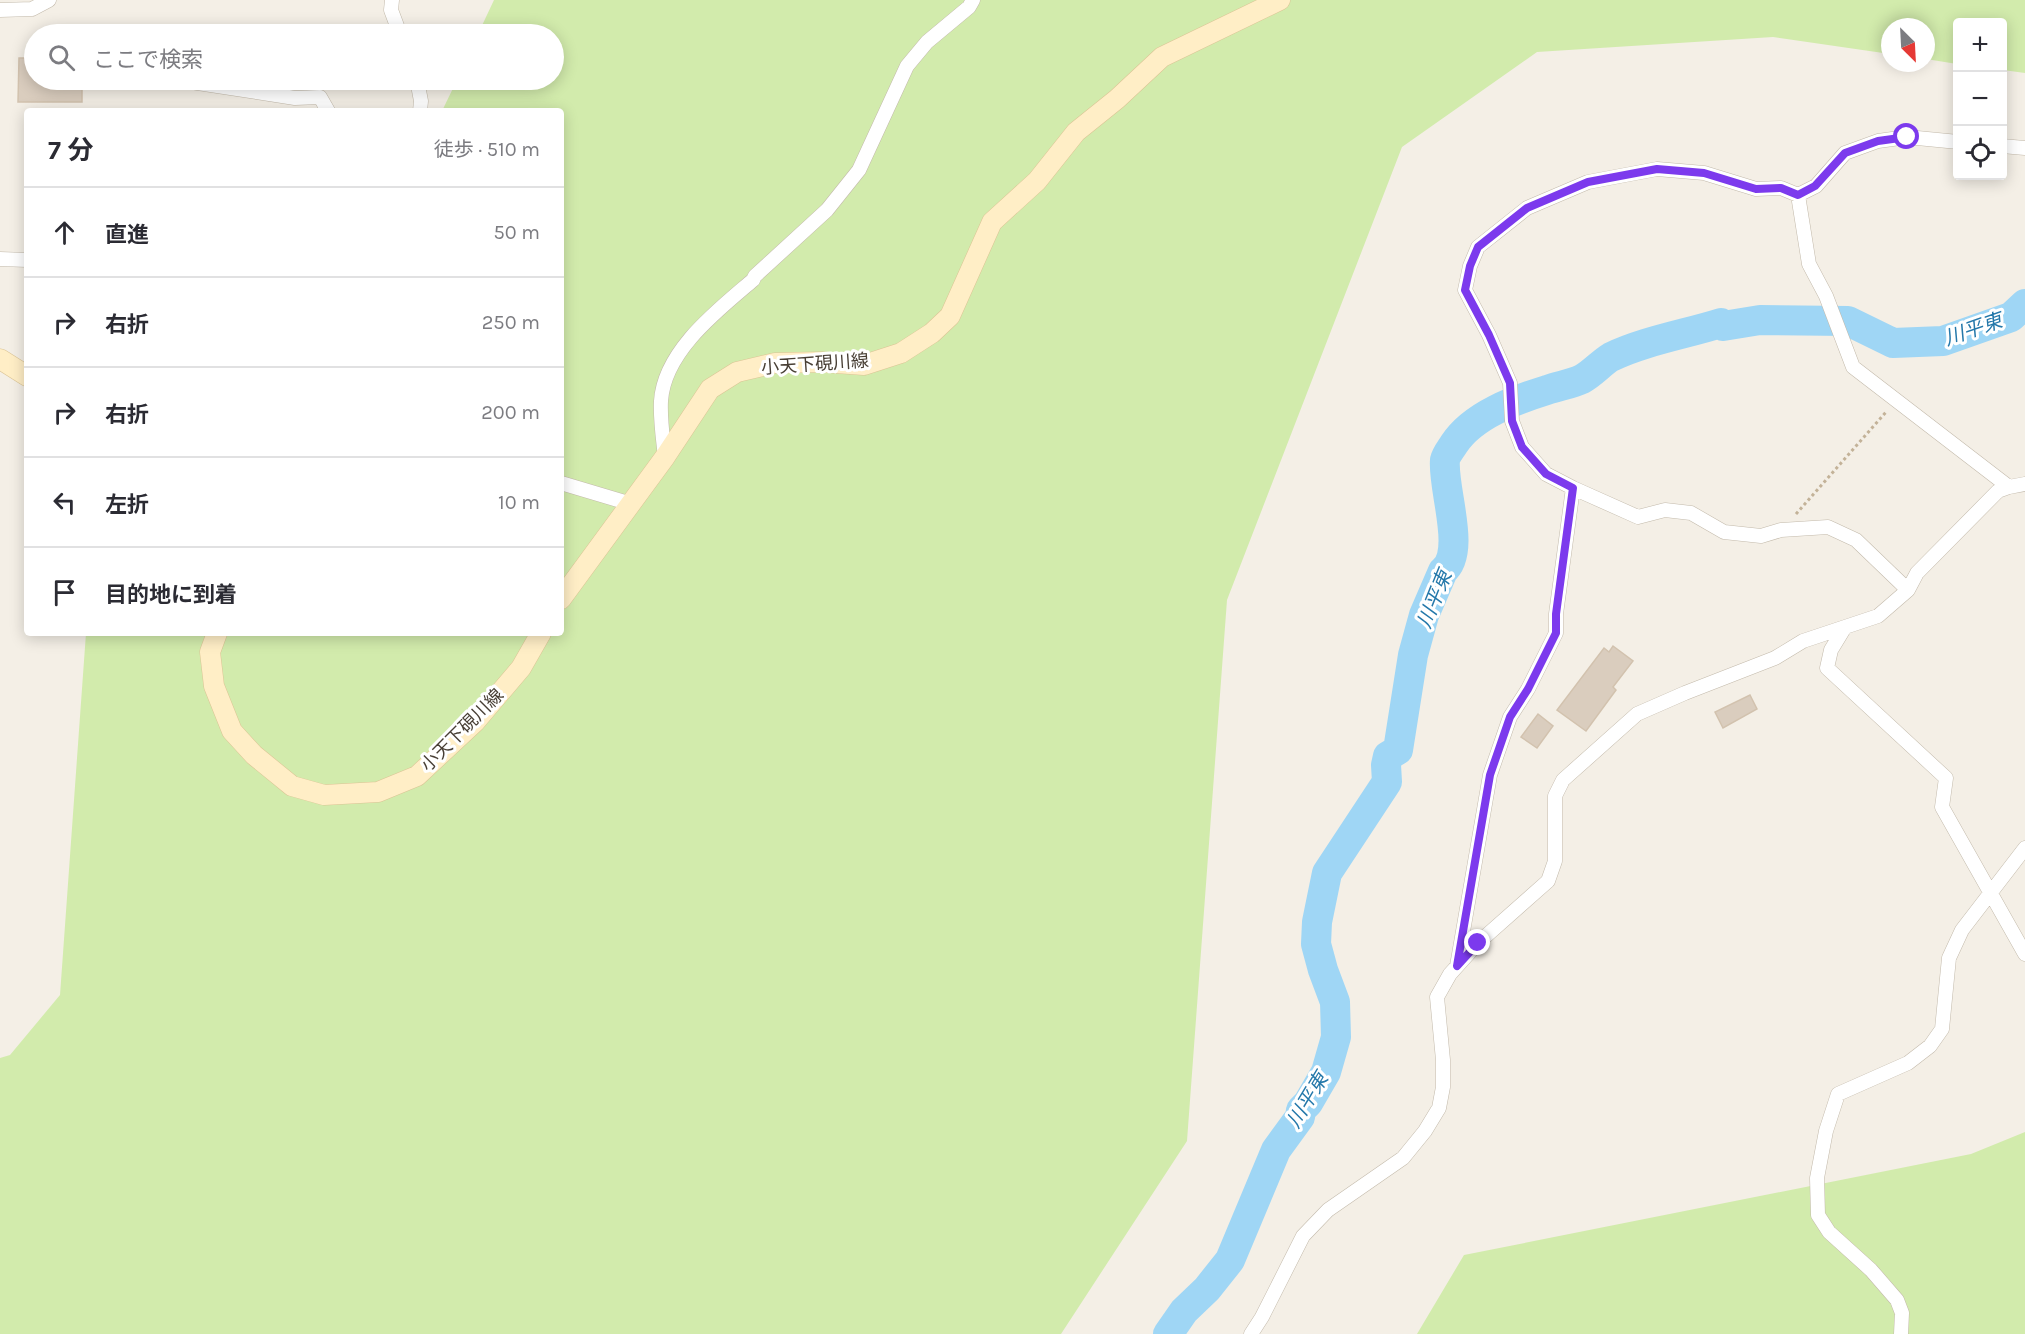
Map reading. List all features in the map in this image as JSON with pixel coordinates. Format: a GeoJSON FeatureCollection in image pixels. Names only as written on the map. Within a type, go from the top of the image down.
{"type":"FeatureCollection","features":[{"type":"Feature","properties":{"kind":"main road","name":"小天下硯川線"},"geometry":{"type":"LineString","coordinates":[[564,595],[665,457],[710,389],[736,372],[775,363],[864,364],[901,353],[932,333],[950,316],[992,222],[1036,181],[1076,132],[1117,99],[1162,57],[1280,0]]}},
{"type":"Feature","properties":{"kind":"main road"},"geometry":{"type":"LineString","coordinates":[[0,359],[24,374]]}},
{"type":"Feature","properties":{"kind":"main road","name":"小天下硯川線"},"geometry":{"type":"LineString","coordinates":[[216,636],[210,652],[214,686],[232,731],[254,755],[292,786],[324,795],[378,792],[417,776],[474,722],[521,668],[539,636]]}},
{"type":"Feature","properties":{"kind":"street"},"geometry":{"type":"LineString","coordinates":[[0,10],[32,9],[49,0]]}},
{"type":"Feature","properties":{"kind":"street"},"geometry":{"type":"LineString","coordinates":[[392,0],[391,10],[396,24]]}},
{"type":"Feature","properties":{"kind":"street"},"geometry":{"type":"LineString","coordinates":[[665,457],[661,399],[671,366],[699,326],[753,280],[827,210],[859,170],[907,66],[927,42],[969,7],[973,0]]}},
{"type":"Feature","properties":{"kind":"street"},"geometry":{"type":"LineString","coordinates":[[243,90],[295,98],[320,97],[326,108]]}},
{"type":"Feature","properties":{"kind":"street"},"geometry":{"type":"LineString","coordinates":[[419,90],[420,108]]}},
{"type":"Feature","properties":{"kind":"street"},"geometry":{"type":"LineString","coordinates":[[1798,195],[1815,186],[1845,153],[1878,141],[1907,137],[1953,142]]}},
{"type":"Feature","properties":{"kind":"street"},"geometry":{"type":"LineString","coordinates":[[2007,146],[2025,148]]}},
{"type":"Feature","properties":{"kind":"street"},"geometry":{"type":"LineString","coordinates":[[1798,195],[1781,188],[1756,189],[1704,173],[1657,169],[1588,182],[1527,208],[1478,247],[1470,266],[1465,290],[1489,335],[1510,383],[1512,421],[1522,447],[1546,474],[1638,517],[1665,510],[1690,513],[1724,532],[1761,536],[1781,530],[1828,527],[1856,540],[1908,590]]}},
{"type":"Feature","properties":{"kind":"street"},"geometry":{"type":"LineString","coordinates":[[1798,195],[1809,264],[1826,296],[1853,367],[2009,487]]}},
{"type":"Feature","properties":{"kind":"street"},"geometry":{"type":"LineString","coordinates":[[0,259],[24,260]]}},
{"type":"Feature","properties":{"kind":"street"},"geometry":{"type":"LineString","coordinates":[[564,484],[628,503],[622,514]]}},
{"type":"Feature","properties":{"kind":"street"},"geometry":{"type":"LineString","coordinates":[[1251,1334],[1303,1236],[1328,1210],[1403,1158],[1425,1131],[1438,1108],[1443,1087],[1443,1060],[1437,997],[1457,966],[1478,943],[1548,881],[1555,861],[1556,796],[1563,780],[1637,714],[1775,658],[1803,641],[1878,615],[1908,590],[1917,573],[1998,491],[2025,484]]}},
{"type":"Feature","properties":{"kind":"street"},"geometry":{"type":"LineString","coordinates":[[1457,966],[1490,775],[1510,717],[1528,689],[1556,633],[1556,614],[1573,488]]}},
{"type":"Feature","properties":{"kind":"street"},"geometry":{"type":"LineString","coordinates":[[1845,627],[1831,650],[1827,668],[1946,778],[1942,807],[2025,954]]}},
{"type":"Feature","properties":{"kind":"street"},"geometry":{"type":"LineString","coordinates":[[1901,1334],[1902,1313],[1897,1300],[1871,1270],[1829,1232],[1818,1215],[1817,1178],[1826,1131],[1838,1094],[1908,1063],[1930,1046],[1942,1029],[1949,958],[1962,930],[2025,848]]}},
{"type":"Feature","properties":{"kind":"path"},"geometry":{"type":"LineString","coordinates":[[1781,530],[1896,401]]}},
{"type":"Feature","properties":{"kind":"green space"},"geometry":{"type":"Polygon","coordinates":[[[494,0],[2025,0],[2025,73],[2007,71],[2007,18],[1953,18],[1953,63],[1935,60],[1935,18],[1881,18],[1881,53],[1773,37],[1537,52],[1402,147],[1227,600],[1187,1141],[1061,1334],[0,1334],[0,1058],[10,1055],[60,995],[86,636],[564,636],[564,108],[443,108],[452,90],[564,90],[564,24],[483,24],[494,0]]]}},
{"type":"Feature","properties":{"kind":"green space"},"geometry":{"type":"Polygon","coordinates":[[[2025,1132],[2025,1334],[1417,1334],[1464,1255],[1971,1154],[2025,1132]]]}},
{"type":"Feature","properties":{"kind":"building"},"geometry":{"type":"Polygon","coordinates":[[[19,58],[24,58],[24,90],[82,90],[82,102],[18,102],[19,58]]]}},
{"type":"Feature","properties":{"kind":"building"},"geometry":{"type":"Polygon","coordinates":[[[1613,646],[1633,661],[1613,687],[1616,690],[1586,731],[1557,710],[1604,648],[1609,652],[1613,646]]]}},
{"type":"Feature","properties":{"kind":"building"},"geometry":{"type":"Polygon","coordinates":[[[1750,695],[1757,709],[1723,728],[1715,712],[1750,695]]]}},
{"type":"Feature","properties":{"kind":"building"},"geometry":{"type":"Polygon","coordinates":[[[1538,714],[1553,726],[1537,748],[1521,737],[1538,714]]]}},
{"type":"Feature","properties":{"kind":"waterway","name":"川平東"},"geometry":{"type":"LineString","coordinates":[[1168,1334],[1184,1311],[1207,1289],[1230,1260],[1276,1150],[1300,1117],[1301,1110],[1308,1103],[1326,1072],[1336,1037],[1335,1002],[1316,944],[1317,922],[1327,873],[1387,782],[1388,756],[1398,750],[1413,655],[1424,615],[1443,571],[1450,562],[1453,550],[1445,460],[1462,434],[1496,410],[1582,379],[1607,359],[1624,351],[1721,323],[1723,326],[1760,320],[1848,321],[1893,343],[1943,341],[2011,317],[2025,304]]}},
{"type":"Feature","properties":{"kind":"route"},"geometry":{"type":"LineString","coordinates":[[1478,943],[1457,966],[1490,775],[1510,717],[1528,689],[1556,633],[1556,614],[1573,488],[1546,474],[1522,447],[1512,421],[1510,383],[1489,335],[1465,290],[1470,266],[1478,247],[1527,208],[1588,182],[1657,169],[1704,173],[1756,189],[1781,188],[1798,195],[1815,186],[1845,153],[1878,141],[1907,137]]}}]}
